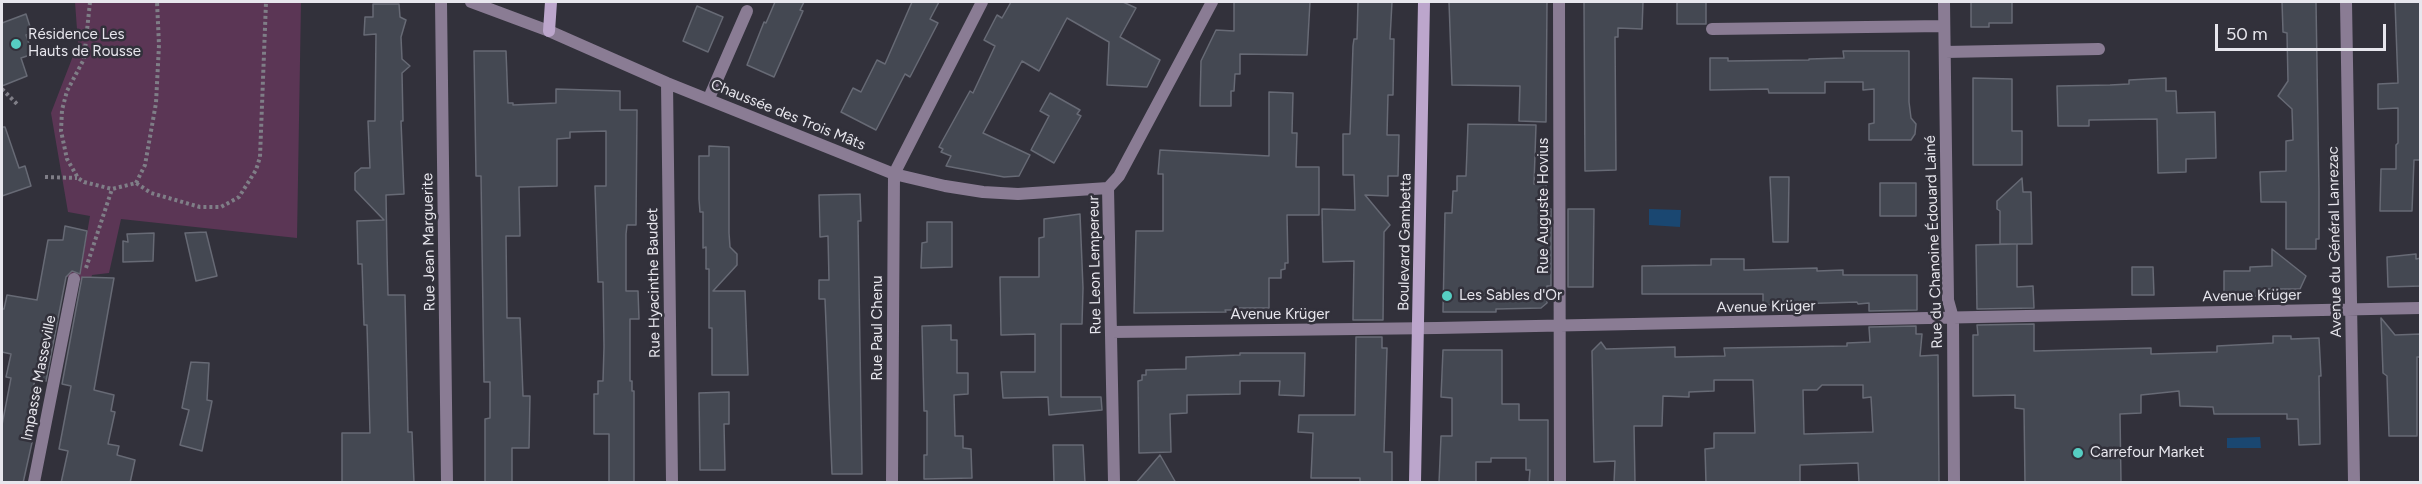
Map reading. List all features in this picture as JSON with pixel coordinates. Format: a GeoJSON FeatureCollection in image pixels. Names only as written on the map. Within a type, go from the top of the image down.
{"type":"FeatureCollection","features":[{"type":"Feature","properties":{"kind":"main road"},"geometry":{"type":"LineString","coordinates":[[549,31],[551,2]]}},
{"type":"Feature","properties":{"kind":"main road","name":"Boulevard Gambetta"},"geometry":{"type":"LineString","coordinates":[[1415,483],[1424,2]]}},
{"type":"Feature","properties":{"kind":"street","name":"Rue Jean Marguerite"},"geometry":{"type":"LineString","coordinates":[[441,2],[447,483]]}},
{"type":"Feature","properties":{"kind":"street","name":"Chaussée des Trois Mâts"},"geometry":{"type":"LineString","coordinates":[[471,2],[549,31],[667,83],[894,174],[983,192],[1018,194],[1108,188]]}},
{"type":"Feature","properties":{"kind":"street"},"geometry":{"type":"LineString","coordinates":[[894,174],[982,2]]}},
{"type":"Feature","properties":{"kind":"street","name":"Rue Leon Lempereur"},"geometry":{"type":"LineString","coordinates":[[1114,483],[1108,188],[1119,176],[1212,2]]}},
{"type":"Feature","properties":{"kind":"street","name":"Rue Auguste Hovius"},"geometry":{"type":"LineString","coordinates":[[1559,2],[1560,483]]}},
{"type":"Feature","properties":{"kind":"street","name":"Rue du Chanoine Édouard Lainé"},"geometry":{"type":"LineString","coordinates":[[1944,2],[1948,300],[1953,318],[1954,483]]}},
{"type":"Feature","properties":{"kind":"street","name":"Avenue du Général Lanrezac"},"geometry":{"type":"LineString","coordinates":[[2346,2],[2354,483]]}},
{"type":"Feature","properties":{"kind":"street"},"geometry":{"type":"LineString","coordinates":[[709,99],[747,11]]}},
{"type":"Feature","properties":{"kind":"street"},"geometry":{"type":"LineString","coordinates":[[1712,29],[1944,26]]}},
{"type":"Feature","properties":{"kind":"street"},"geometry":{"type":"LineString","coordinates":[[1945,52],[2099,49]]}},
{"type":"Feature","properties":{"kind":"street","name":"Rue Hyacinthe Baudet"},"geometry":{"type":"LineString","coordinates":[[667,83],[672,483]]}},
{"type":"Feature","properties":{"kind":"street","name":"Rue Paul Chenu"},"geometry":{"type":"LineString","coordinates":[[892,483],[894,174]]}},
{"type":"Feature","properties":{"kind":"street","name":"Impasse Masseville"},"geometry":{"type":"LineString","coordinates":[[34,483],[74,279]]}},
{"type":"Feature","properties":{"kind":"street","name":"Avenue Krüger"},"geometry":{"type":"LineString","coordinates":[[1112,332],[1418,329],[2421,308]]}},
{"type":"Feature","properties":{"kind":"path"},"geometry":{"type":"LineString","coordinates":[[78,178],[67,159],[61,131],[62,111],[67,91],[84,58],[90,2]]}},
{"type":"Feature","properties":{"kind":"path"},"geometry":{"type":"LineString","coordinates":[[136,183],[145,165],[156,103],[159,45],[157,2]]}},
{"type":"Feature","properties":{"kind":"path"},"geometry":{"type":"LineString","coordinates":[[45,177],[78,178],[112,189],[136,183],[151,193],[200,207],[221,207],[238,197],[256,170],[260,157],[266,2]]}},
{"type":"Feature","properties":{"kind":"path"},"geometry":{"type":"LineString","coordinates":[[2,89],[16,104]]}},
{"type":"Feature","properties":{"kind":"path"},"geometry":{"type":"LineString","coordinates":[[74,279],[86,268],[112,189]]}},
{"type":"Feature","properties":{"kind":"shaded area"},"geometry":{"type":"Polygon","coordinates":[[[75,2],[301,2],[297,238],[121,219],[109,273],[92,275],[90,282],[65,276],[82,262],[90,216],[68,212],[51,113],[78,43],[75,2]]]}},
{"type":"Feature","properties":{"kind":"water"},"geometry":{"type":"Polygon","coordinates":[[[1649,209],[1681,210],[1680,227],[1649,225],[1649,209]]]}},
{"type":"Feature","properties":{"kind":"water"},"geometry":{"type":"Polygon","coordinates":[[[2260,437],[2261,448],[2227,448],[2227,438],[2260,437]]]}},
{"type":"Feature","properties":{"kind":"building"},"geometry":{"type":"Polygon","coordinates":[[[775,2],[804,2],[800,10],[803,11],[774,77],[747,65],[764,22],[766,23],[775,2]]]}},
{"type":"Feature","properties":{"kind":"building"},"geometry":{"type":"Polygon","coordinates":[[[912,2],[939,2],[930,19],[938,23],[910,77],[905,74],[876,130],[841,112],[853,88],[861,92],[877,60],[885,64],[912,2]]]}},
{"type":"Feature","properties":{"kind":"building"},"geometry":{"type":"Polygon","coordinates":[[[1011,2],[1123,2],[1136,8],[1120,37],[1160,60],[1147,87],[1107,85],[1109,42],[1067,18],[1039,71],[1022,61],[983,133],[1030,155],[1019,176],[1004,177],[946,166],[951,156],[941,152],[943,149],[939,147],[970,91],[973,93],[995,46],[984,40],[997,15],[1002,18],[1011,2]]]}},
{"type":"Feature","properties":{"kind":"building"},"geometry":{"type":"Polygon","coordinates":[[[1234,2],[1310,2],[1307,55],[1240,54],[1240,74],[1235,74],[1234,91],[1231,91],[1231,106],[1200,106],[1201,61],[1216,30],[1234,31],[1234,2]]]}},
{"type":"Feature","properties":{"kind":"building"},"geometry":{"type":"Polygon","coordinates":[[[1358,2],[1392,2],[1390,39],[1394,39],[1393,95],[1388,95],[1387,135],[1399,135],[1398,176],[1388,176],[1388,196],[1365,195],[1390,225],[1384,232],[1383,320],[1353,320],[1354,261],[1323,262],[1322,209],[1355,210],[1354,175],[1343,175],[1343,134],[1350,134],[1353,46],[1354,39],[1357,39],[1358,2]]]}},
{"type":"Feature","properties":{"kind":"building"},"geometry":{"type":"Polygon","coordinates":[[[1449,2],[1547,2],[1546,122],[1519,121],[1520,86],[1452,85],[1449,2]]]}},
{"type":"Feature","properties":{"kind":"building"},"geometry":{"type":"Polygon","coordinates":[[[1584,2],[1643,2],[1642,29],[1618,28],[1618,37],[1615,37],[1616,170],[1585,171],[1584,2]]]}},
{"type":"Feature","properties":{"kind":"building"},"geometry":{"type":"Polygon","coordinates":[[[1677,2],[1706,2],[1706,24],[1677,24],[1677,2]]]}},
{"type":"Feature","properties":{"kind":"building"},"geometry":{"type":"Polygon","coordinates":[[[1971,2],[2012,2],[2012,23],[1989,23],[1989,27],[1971,27],[1971,2]]]}},
{"type":"Feature","properties":{"kind":"building"},"geometry":{"type":"Polygon","coordinates":[[[2282,2],[2316,2],[2319,239],[2316,239],[2316,249],[2286,249],[2286,202],[2261,202],[2260,172],[2286,171],[2286,141],[2293,140],[2292,109],[2278,96],[2288,81],[2287,33],[2283,32],[2282,2]]]}},
{"type":"Feature","properties":{"kind":"building"},"geometry":{"type":"Polygon","coordinates":[[[2395,2],[2421,2],[2421,160],[2414,160],[2412,211],[2380,211],[2381,169],[2396,169],[2396,145],[2398,143],[2398,108],[2378,109],[2378,84],[2398,83],[2395,2]]]}},
{"type":"Feature","properties":{"kind":"building"},"geometry":{"type":"Polygon","coordinates":[[[373,4],[399,4],[400,17],[406,20],[401,37],[402,59],[410,66],[402,73],[404,194],[386,195],[388,295],[405,295],[408,432],[412,432],[414,483],[342,483],[342,433],[370,433],[367,325],[364,325],[362,264],[358,264],[357,221],[384,220],[355,190],[355,173],[361,168],[370,168],[368,121],[375,121],[376,34],[364,35],[365,17],[373,17],[373,4]]]}},
{"type":"Feature","properties":{"kind":"building"},"geometry":{"type":"Polygon","coordinates":[[[697,6],[723,17],[708,52],[683,41],[697,6]]]}},
{"type":"Feature","properties":{"kind":"building","name":"Résidence Les Hauts de Rousse"},"geometry":{"type":"Polygon","coordinates":[[[26,14],[32,33],[26,35],[33,54],[21,58],[27,76],[2,86],[2,23],[26,14]]]}},
{"type":"Feature","properties":{"kind":"building"},"geometry":{"type":"Polygon","coordinates":[[[474,51],[506,51],[508,103],[513,103],[513,105],[556,103],[556,89],[620,91],[620,110],[637,110],[636,225],[627,225],[626,234],[626,291],[638,291],[639,319],[630,319],[630,381],[632,381],[632,391],[634,391],[634,483],[609,483],[609,434],[594,434],[594,394],[598,394],[598,381],[603,381],[604,347],[603,282],[598,282],[595,186],[606,186],[606,131],[570,132],[570,138],[557,139],[557,186],[519,187],[520,236],[506,236],[507,318],[520,318],[523,396],[530,396],[529,448],[512,448],[512,483],[485,483],[485,419],[490,418],[490,382],[484,382],[481,176],[476,176],[474,51]]]}},
{"type":"Feature","properties":{"kind":"building"},"geometry":{"type":"Polygon","coordinates":[[[1843,51],[1909,51],[1909,102],[1911,118],[1916,124],[1915,134],[1911,140],[1869,140],[1869,124],[1874,123],[1874,89],[1863,90],[1863,82],[1825,82],[1825,93],[1769,93],[1768,89],[1710,90],[1710,58],[1728,58],[1728,61],[1809,60],[1844,58],[1843,51]]]}},
{"type":"Feature","properties":{"kind":"building"},"geometry":{"type":"Polygon","coordinates":[[[1973,78],[2012,79],[2012,131],[2022,131],[2022,165],[1973,165],[1973,78]]]}},
{"type":"Feature","properties":{"kind":"building"},"geometry":{"type":"Polygon","coordinates":[[[2166,78],[2166,91],[2176,91],[2177,113],[2215,112],[2216,158],[2186,159],[2186,172],[2158,173],[2157,119],[2089,120],[2089,126],[2058,126],[2057,86],[2129,84],[2129,80],[2166,78]]]}},
{"type":"Feature","properties":{"kind":"building"},"geometry":{"type":"Polygon","coordinates":[[[1269,92],[1293,93],[1292,133],[1297,133],[1296,167],[1319,167],[1319,215],[1287,215],[1288,263],[1285,263],[1285,269],[1281,270],[1281,278],[1269,278],[1269,308],[1238,308],[1237,310],[1225,310],[1226,312],[1134,313],[1136,231],[1163,231],[1163,174],[1158,174],[1160,150],[1269,156],[1269,92]]]}},
{"type":"Feature","properties":{"kind":"building"},"geometry":{"type":"Polygon","coordinates":[[[1050,93],[1080,110],[1077,114],[1081,116],[1054,163],[1031,150],[1049,116],[1040,111],[1050,93]]]}},
{"type":"Feature","properties":{"kind":"building"},"geometry":{"type":"Polygon","coordinates":[[[1468,124],[1536,125],[1534,184],[1546,183],[1546,209],[1551,209],[1551,286],[1547,286],[1547,303],[1541,308],[1496,309],[1496,312],[1443,312],[1445,213],[1452,213],[1453,191],[1457,191],[1457,176],[1466,176],[1468,124]]]}},
{"type":"Feature","properties":{"kind":"building"},"geometry":{"type":"Polygon","coordinates":[[[2,127],[5,127],[19,168],[25,166],[31,186],[2,196],[2,127]]]}},
{"type":"Feature","properties":{"kind":"building"},"geometry":{"type":"Polygon","coordinates":[[[709,146],[729,147],[730,247],[737,254],[737,265],[713,291],[745,291],[748,375],[712,375],[709,269],[706,269],[706,247],[703,248],[703,212],[700,212],[699,199],[699,156],[709,156],[709,146]]]}},
{"type":"Feature","properties":{"kind":"building"},"geometry":{"type":"Polygon","coordinates":[[[1770,177],[1789,177],[1788,242],[1773,242],[1770,177]]]}},
{"type":"Feature","properties":{"kind":"building"},"geometry":{"type":"Polygon","coordinates":[[[2022,178],[2023,192],[2031,192],[2032,244],[2017,244],[2017,287],[2033,286],[2034,308],[1977,309],[1976,245],[2016,244],[2000,244],[2000,211],[1997,209],[1997,201],[2022,178]]]}},
{"type":"Feature","properties":{"kind":"building"},"geometry":{"type":"Polygon","coordinates":[[[1880,183],[1916,183],[1916,216],[1880,216],[1880,183]]]}},
{"type":"Feature","properties":{"kind":"building"},"geometry":{"type":"Polygon","coordinates":[[[860,194],[861,221],[858,221],[862,474],[832,474],[825,299],[819,299],[819,280],[829,280],[828,236],[820,237],[819,195],[860,194]]]}},
{"type":"Feature","properties":{"kind":"building"},"geometry":{"type":"Polygon","coordinates":[[[1568,209],[1594,209],[1593,287],[1568,287],[1568,209]]]}},
{"type":"Feature","properties":{"kind":"building"},"geometry":{"type":"Polygon","coordinates":[[[1080,214],[1082,324],[1061,324],[1061,397],[1101,397],[1102,410],[1049,415],[1048,397],[1003,398],[1001,372],[1035,372],[1035,334],[1001,335],[1000,277],[1039,277],[1039,238],[1044,237],[1044,219],[1080,214]]]}},
{"type":"Feature","properties":{"kind":"building"},"geometry":{"type":"Polygon","coordinates":[[[927,222],[952,222],[952,267],[921,268],[922,243],[927,242],[927,222]]]}},
{"type":"Feature","properties":{"kind":"building"},"geometry":{"type":"Polygon","coordinates":[[[65,226],[87,231],[80,274],[72,271],[66,277],[46,381],[35,379],[24,437],[33,438],[23,483],[2,483],[2,425],[11,378],[6,377],[11,354],[2,352],[2,309],[4,309],[7,295],[37,300],[48,240],[63,240],[65,226]]]}},
{"type":"Feature","properties":{"kind":"building"},"geometry":{"type":"Polygon","coordinates":[[[206,232],[217,276],[196,281],[185,233],[206,232]]]}},
{"type":"Feature","properties":{"kind":"building"},"geometry":{"type":"Polygon","coordinates":[[[154,233],[153,261],[123,262],[123,241],[128,242],[127,234],[154,233]]]}},
{"type":"Feature","properties":{"kind":"building"},"geometry":{"type":"Polygon","coordinates":[[[2272,249],[2306,276],[2300,289],[2263,289],[2263,296],[2224,296],[2224,271],[2250,271],[2250,267],[2272,266],[2272,249]]]}},
{"type":"Feature","properties":{"kind":"building"},"geometry":{"type":"Polygon","coordinates":[[[2416,254],[2416,259],[2421,258],[2421,286],[2388,287],[2387,257],[2416,254]]]}},
{"type":"Feature","properties":{"kind":"building"},"geometry":{"type":"Polygon","coordinates":[[[1711,259],[1744,259],[1744,270],[1817,268],[1817,271],[1843,270],[1843,275],[1917,275],[1917,310],[1869,311],[1869,303],[1858,304],[1857,302],[1763,305],[1763,294],[1642,294],[1642,266],[1711,265],[1711,259]]]}},
{"type":"Feature","properties":{"kind":"building"},"geometry":{"type":"Polygon","coordinates":[[[2132,267],[2153,267],[2154,295],[2132,295],[2132,267]]]}},
{"type":"Feature","properties":{"kind":"building"},"geometry":{"type":"Polygon","coordinates":[[[82,277],[114,278],[94,390],[114,395],[111,411],[115,412],[108,444],[119,446],[117,455],[135,460],[130,483],[61,483],[68,451],[59,449],[71,386],[62,384],[82,277]]]}},
{"type":"Feature","properties":{"kind":"building"},"geometry":{"type":"Polygon","coordinates":[[[2381,318],[2395,335],[2421,334],[2421,357],[2417,357],[2417,436],[2389,436],[2387,376],[2383,373],[2381,318]]]}},
{"type":"Feature","properties":{"kind":"building"},"geometry":{"type":"Polygon","coordinates":[[[2034,324],[2034,351],[2151,348],[2151,354],[2217,352],[2217,346],[2273,343],[2273,336],[2291,336],[2291,339],[2319,338],[2320,444],[2299,445],[2298,419],[2287,419],[2287,414],[2214,414],[2213,407],[2180,406],[2179,391],[2141,395],[2141,413],[2120,414],[2121,483],[2025,483],[2024,409],[2015,408],[2015,395],[1973,396],[1973,335],[1978,335],[1977,325],[2034,324]]]}},
{"type":"Feature","properties":{"kind":"building"},"geometry":{"type":"Polygon","coordinates":[[[951,325],[951,340],[957,340],[957,373],[968,373],[968,394],[954,395],[955,436],[963,436],[963,448],[971,449],[972,478],[924,479],[924,455],[927,455],[927,411],[924,411],[922,326],[951,325]]]}},
{"type":"Feature","properties":{"kind":"building"},"geometry":{"type":"Polygon","coordinates":[[[1916,326],[1916,334],[1922,334],[1920,356],[1938,355],[1939,483],[1859,483],[1858,463],[1800,465],[1800,483],[1706,483],[1705,449],[1714,448],[1714,433],[1755,433],[1753,380],[1714,380],[1714,391],[1689,392],[1689,397],[1663,396],[1662,426],[1634,426],[1635,483],[1614,483],[1615,461],[1594,462],[1592,351],[1601,342],[1606,349],[1675,347],[1675,357],[1725,356],[1724,348],[1847,346],[1847,343],[1870,342],[1869,327],[1916,326]],[[1822,385],[1817,390],[1803,390],[1804,434],[1873,432],[1871,397],[1863,398],[1863,385],[1822,385]]]}},
{"type":"Feature","properties":{"kind":"building"},"geometry":{"type":"Polygon","coordinates":[[[1356,337],[1382,337],[1382,348],[1387,348],[1384,452],[1392,452],[1392,483],[1360,483],[1360,478],[1311,478],[1313,433],[1298,432],[1299,415],[1355,415],[1356,337]]]}},
{"type":"Feature","properties":{"kind":"building"},"geometry":{"type":"Polygon","coordinates":[[[1443,350],[1502,350],[1502,404],[1519,404],[1519,420],[1548,420],[1548,483],[1529,483],[1530,470],[1526,470],[1526,458],[1491,458],[1491,462],[1476,462],[1476,483],[1439,483],[1441,436],[1452,436],[1452,398],[1441,397],[1443,350]]]}},
{"type":"Feature","properties":{"kind":"building"},"geometry":{"type":"Polygon","coordinates":[[[1240,353],[1305,353],[1304,396],[1279,395],[1280,381],[1240,381],[1240,394],[1187,395],[1187,413],[1170,414],[1171,452],[1139,453],[1138,381],[1142,380],[1142,375],[1146,375],[1146,370],[1186,369],[1186,357],[1240,355],[1240,353]]]}},
{"type":"Feature","properties":{"kind":"building"},"geometry":{"type":"Polygon","coordinates":[[[191,362],[209,363],[207,400],[212,401],[202,451],[180,445],[189,410],[182,408],[191,362]]]}},
{"type":"Feature","properties":{"kind":"building"},"geometry":{"type":"Polygon","coordinates":[[[729,392],[729,424],[724,424],[725,470],[700,470],[699,393],[729,392]]]}},
{"type":"Feature","properties":{"kind":"building"},"geometry":{"type":"Polygon","coordinates":[[[1053,445],[1083,445],[1085,483],[1054,483],[1053,445]]]}},
{"type":"Feature","properties":{"kind":"building"},"geometry":{"type":"Polygon","coordinates":[[[1160,455],[1176,483],[1136,483],[1160,455]]]}},
{"type":"Feature","properties":{"kind":"place","name":"Résidence Les Hauts de Rousse"},"geometry":{"type":"Point","coordinates":[16,44]}},
{"type":"Feature","properties":{"kind":"place","name":"Les Sables d'Or"},"geometry":{"type":"Point","coordinates":[1447,296]}},
{"type":"Feature","properties":{"kind":"place","name":"Carrefour Market"},"geometry":{"type":"Point","coordinates":[2078,453]}}]}
